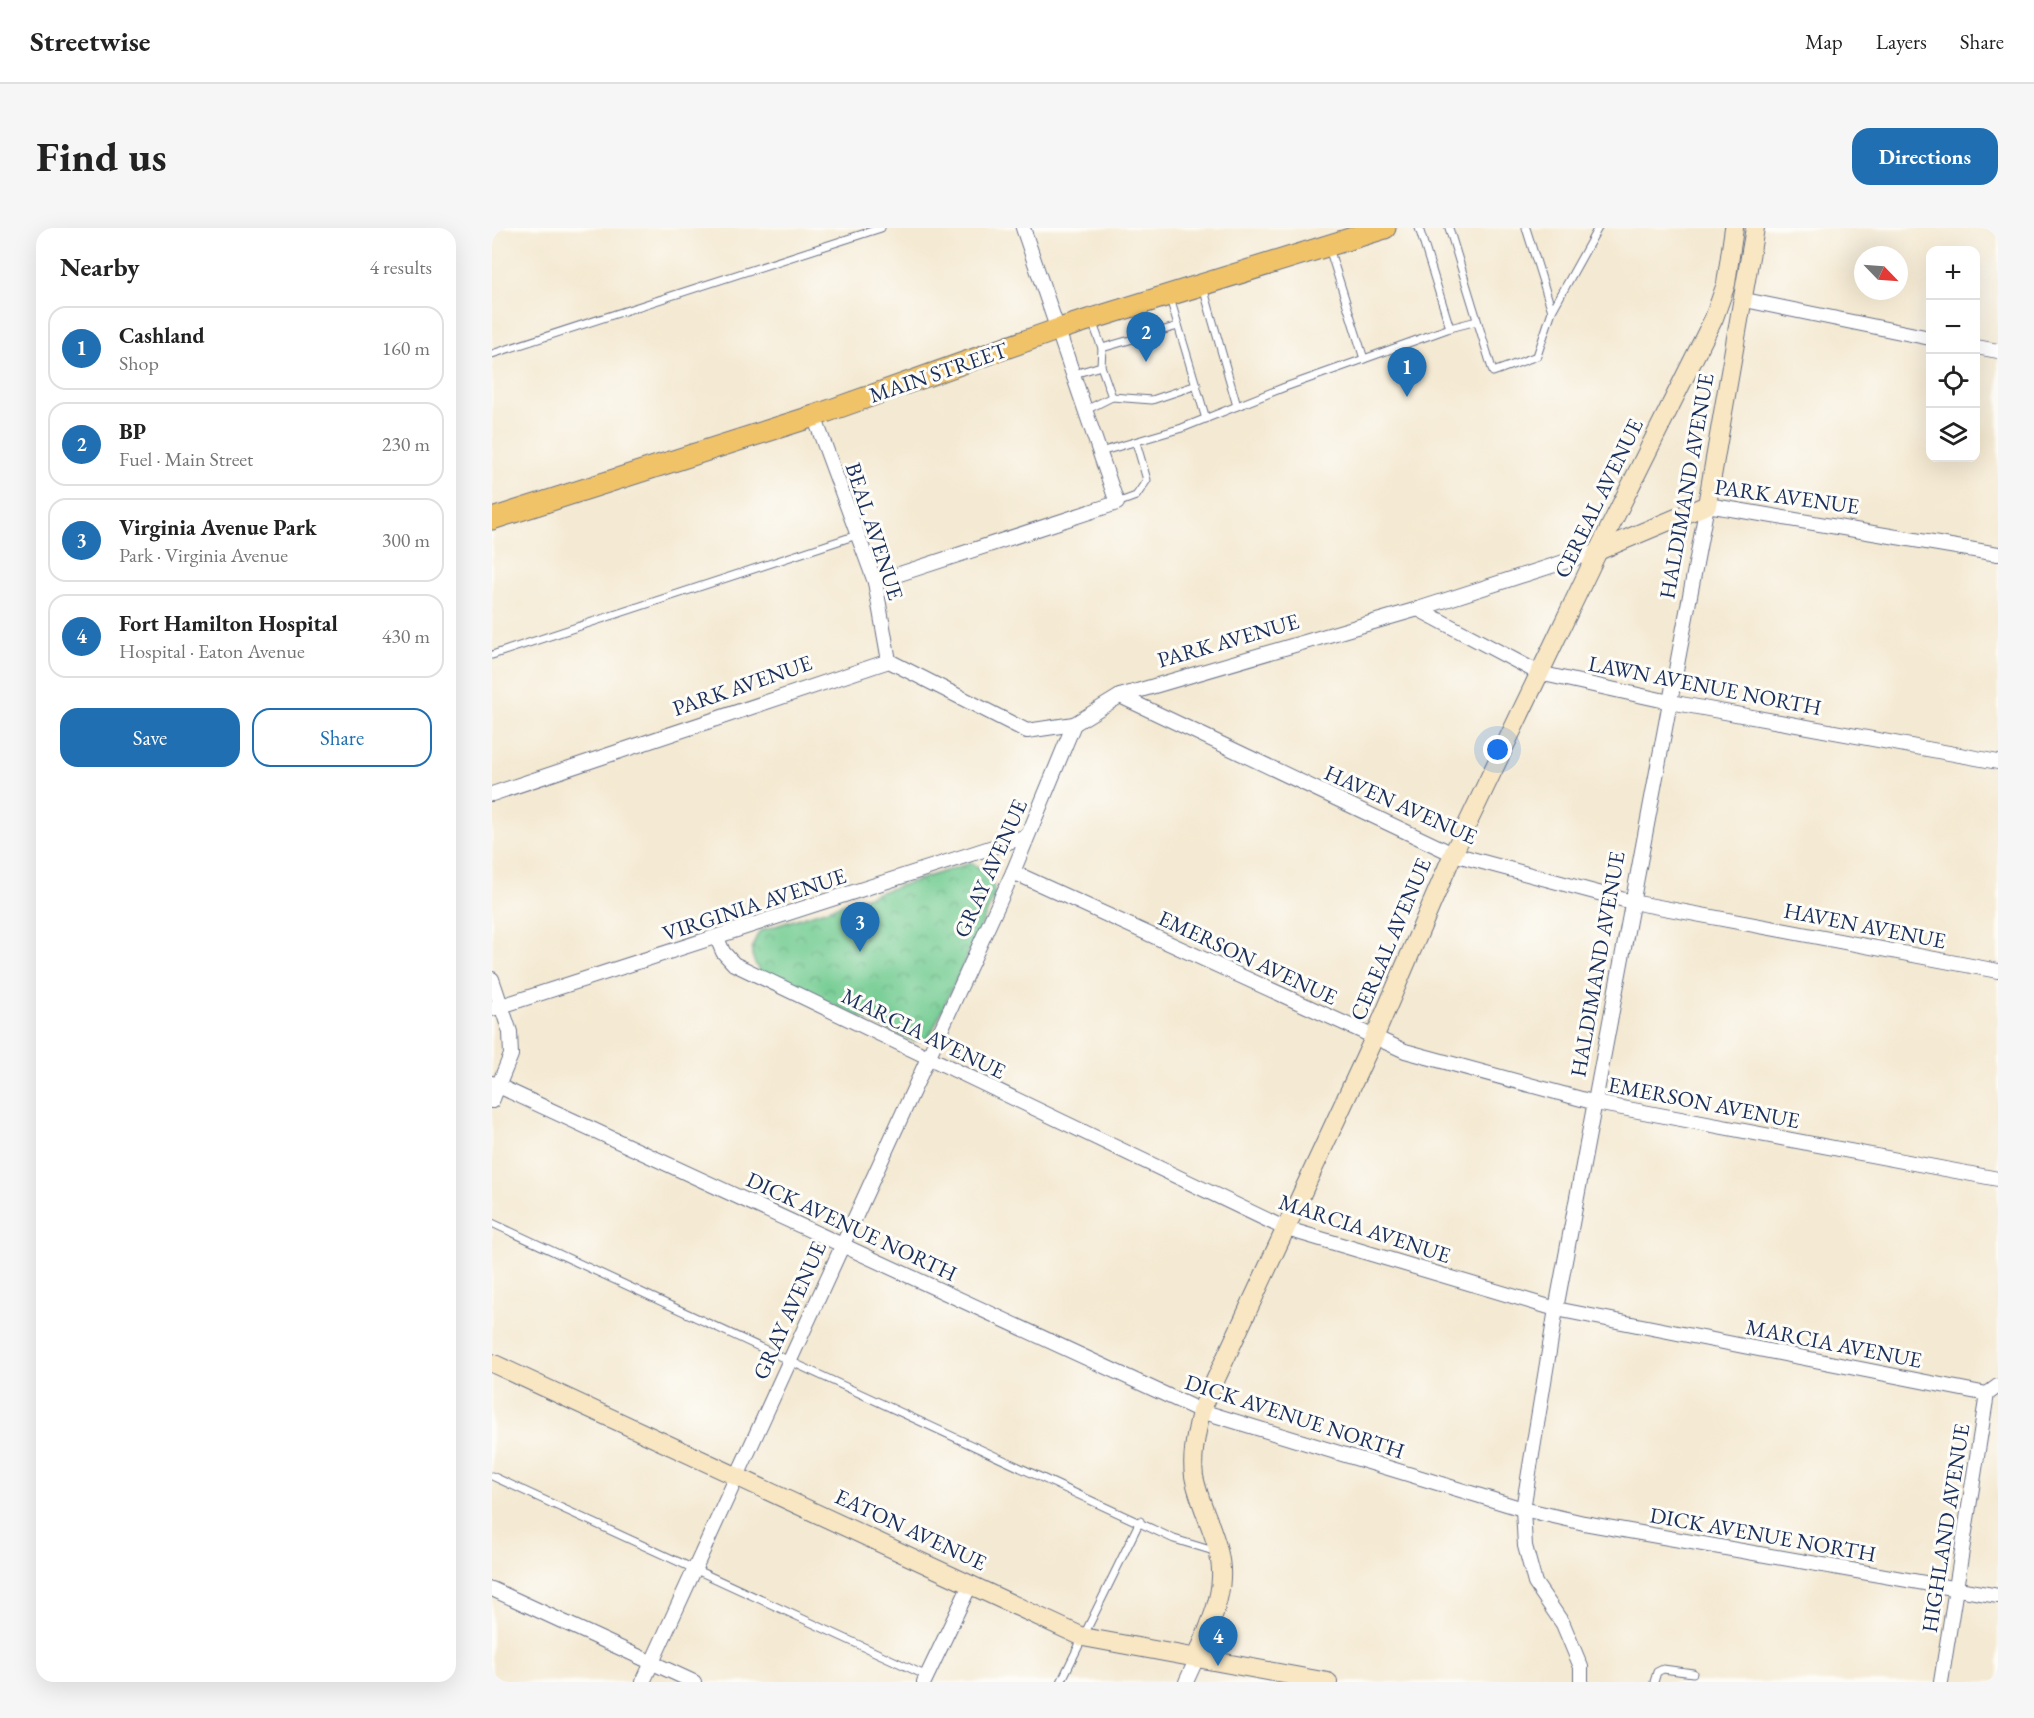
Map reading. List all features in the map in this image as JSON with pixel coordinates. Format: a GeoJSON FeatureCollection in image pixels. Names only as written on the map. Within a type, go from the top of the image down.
{"type":"FeatureCollection","features":[{"type":"Feature","properties":{"kind":"main road","name":"MAIN STREET"},"geometry":{"type":"LineString","coordinates":[[492,519],[814,416],[1059,329],[1328,246],[1356,232],[1385,228]]}},
{"type":"Feature","properties":{"kind":"street"},"geometry":{"type":"LineString","coordinates":[[875,582],[1117,503],[1023,228]]}},
{"type":"Feature","properties":{"kind":"street","name":"CEREAL AVENUE"},"geometry":{"type":"LineString","coordinates":[[1186,1682],[1218,1599],[1221,1577],[1219,1552],[1194,1474],[1194,1443],[1201,1412],[1284,1228],[1374,1038],[1453,854],[1598,551],[1714,318],[1726,284],[1734,228]]}},
{"type":"Feature","properties":{"kind":"street","name":"HALDIMAND AVENUE"},"geometry":{"type":"LineString","coordinates":[[1581,1682],[1581,1667],[1563,1624],[1535,1582],[1525,1546],[1523,1509],[1556,1309],[1707,506],[1755,236]]}},
{"type":"Feature","properties":{"kind":"street"},"geometry":{"type":"LineString","coordinates":[[1744,300],[1926,337]]}},
{"type":"Feature","properties":{"kind":"street"},"geometry":{"type":"LineString","coordinates":[[1980,348],[1998,351]]}},
{"type":"Feature","properties":{"kind":"street","name":"BEAL AVENUE"},"geometry":{"type":"LineString","coordinates":[[814,416],[875,582],[889,661]]}},
{"type":"Feature","properties":{"kind":"street","name":"PARK AVENUE"},"geometry":{"type":"LineString","coordinates":[[492,794],[889,661],[1027,731],[1074,724],[1120,696],[1418,609],[1598,551],[1707,506],[1998,554]]}},
{"type":"Feature","properties":{"kind":"street","name":"LAWN AVENUE NORTH"},"geometry":{"type":"LineString","coordinates":[[1418,609],[1539,673],[1670,702],[1998,762]]}},
{"type":"Feature","properties":{"kind":"street","name":"HAVEN AVENUE"},"geometry":{"type":"LineString","coordinates":[[1120,696],[1453,854],[1632,902],[1998,971]]}},
{"type":"Feature","properties":{"kind":"street","name":"GRAY AVENUE"},"geometry":{"type":"LineString","coordinates":[[643,1682],[841,1244],[1013,872],[1074,724]]}},
{"type":"Feature","properties":{"kind":"street","name":"VIRGINIA AVENUE"},"geometry":{"type":"LineString","coordinates":[[496,1007],[717,938],[1027,836]]}},
{"type":"Feature","properties":{"kind":"street","name":"EMERSON AVENUE"},"geometry":{"type":"LineString","coordinates":[[1013,872],[1405,1051],[1596,1102],[1998,1179]]}},
{"type":"Feature","properties":{"kind":"street","name":"MARCIA AVENUE"},"geometry":{"type":"LineString","coordinates":[[717,938],[723,952],[734,964],[927,1059],[1284,1228],[1556,1309],[1992,1390]]}},
{"type":"Feature","properties":{"kind":"street"},"geometry":{"type":"LineString","coordinates":[[492,979],[496,1007],[510,1032],[511,1056],[495,1084],[492,1101]]}},
{"type":"Feature","properties":{"kind":"street","name":"DICK AVENUE NORTH"},"geometry":{"type":"LineString","coordinates":[[495,1084],[1201,1412],[1523,1509],[1584,1523],[1998,1596]]}},
{"type":"Feature","properties":{"kind":"street","name":"EATON AVENUE"},"geometry":{"type":"LineString","coordinates":[[492,1363],[971,1583],[1083,1637],[1328,1682]]}},
{"type":"Feature","properties":{"kind":"street","name":"HIGHLAND AVENUE"},"geometry":{"type":"LineString","coordinates":[[1941,1682],[1992,1390]]}},
{"type":"Feature","properties":{"kind":"street"},"geometry":{"type":"LineString","coordinates":[[925,1679],[971,1583]]}},
{"type":"Feature","properties":{"kind":"street"},"geometry":{"type":"LineString","coordinates":[[492,1590],[694,1682]]}},
{"type":"Feature","properties":{"kind":"lane"},"geometry":{"type":"LineString","coordinates":[[492,354],[881,228]]}},
{"type":"Feature","properties":{"kind":"lane"},"geometry":{"type":"LineString","coordinates":[[1419,228],[1450,328]]}},
{"type":"Feature","properties":{"kind":"lane"},"geometry":{"type":"LineString","coordinates":[[1449,228],[1493,372],[1537,356],[1552,311],[1598,228]]}},
{"type":"Feature","properties":{"kind":"lane"},"geometry":{"type":"LineString","coordinates":[[1526,228],[1552,311]]}},
{"type":"Feature","properties":{"kind":"lane"},"geometry":{"type":"LineString","coordinates":[[1328,246],[1364,359]]}},
{"type":"Feature","properties":{"kind":"lane"},"geometry":{"type":"LineString","coordinates":[[1203,285],[1237,406]]}},
{"type":"Feature","properties":{"kind":"lane"},"geometry":{"type":"LineString","coordinates":[[1169,295],[1206,419]]}},
{"type":"Feature","properties":{"kind":"lane"},"geometry":{"type":"LineString","coordinates":[[1091,319],[1102,348],[1101,366],[1112,397]]}},
{"type":"Feature","properties":{"kind":"lane"},"geometry":{"type":"LineString","coordinates":[[1100,452],[1206,419],[1364,359],[1450,328],[1477,321]]}},
{"type":"Feature","properties":{"kind":"lane"},"geometry":{"type":"LineString","coordinates":[[1102,348],[1178,326]]}},
{"type":"Feature","properties":{"kind":"lane"},"geometry":{"type":"LineString","coordinates":[[1074,374],[1101,366]]}},
{"type":"Feature","properties":{"kind":"lane"},"geometry":{"type":"LineString","coordinates":[[1086,410],[1112,397],[1152,400],[1197,385]]}},
{"type":"Feature","properties":{"kind":"lane"},"geometry":{"type":"LineString","coordinates":[[1117,503],[1136,496],[1147,480],[1137,442]]}},
{"type":"Feature","properties":{"kind":"lane"},"geometry":{"type":"LineString","coordinates":[[492,655],[857,535]]}},
{"type":"Feature","properties":{"kind":"lane"},"geometry":{"type":"LineString","coordinates":[[492,1223],[1140,1521],[1174,1539],[1219,1552]]}},
{"type":"Feature","properties":{"kind":"lane"},"geometry":{"type":"LineString","coordinates":[[492,1476],[695,1568],[925,1679]]}},
{"type":"Feature","properties":{"kind":"lane"},"geometry":{"type":"LineString","coordinates":[[1061,1682],[1140,1521]]}},
{"type":"Feature","properties":{"kind":"lane"},"geometry":{"type":"LineString","coordinates":[[1654,1682],[1657,1672],[1663,1669],[1693,1673]]}},
{"type":"Feature","properties":{"kind":"green space"},"geometry":{"type":"Polygon","coordinates":[[[970,863],[990,873],[995,895],[932,1032],[926,1039],[913,1041],[760,972],[754,961],[752,947],[760,931],[970,863]]]}},
{"type":"Feature","properties":{"kind":"place","name":"BP"},"geometry":{"type":"Point","coordinates":[1146,362]}},
{"type":"Feature","properties":{"kind":"place","name":"Cashland"},"geometry":{"type":"Point","coordinates":[1407,397]}},
{"type":"Feature","properties":{"kind":"place","name":"Virginia Avenue Park"},"geometry":{"type":"Point","coordinates":[860,952]}},
{"type":"Feature","properties":{"kind":"place","name":"Fort Hamilton Hospital"},"geometry":{"type":"Point","coordinates":[1218,1666]}}]}
